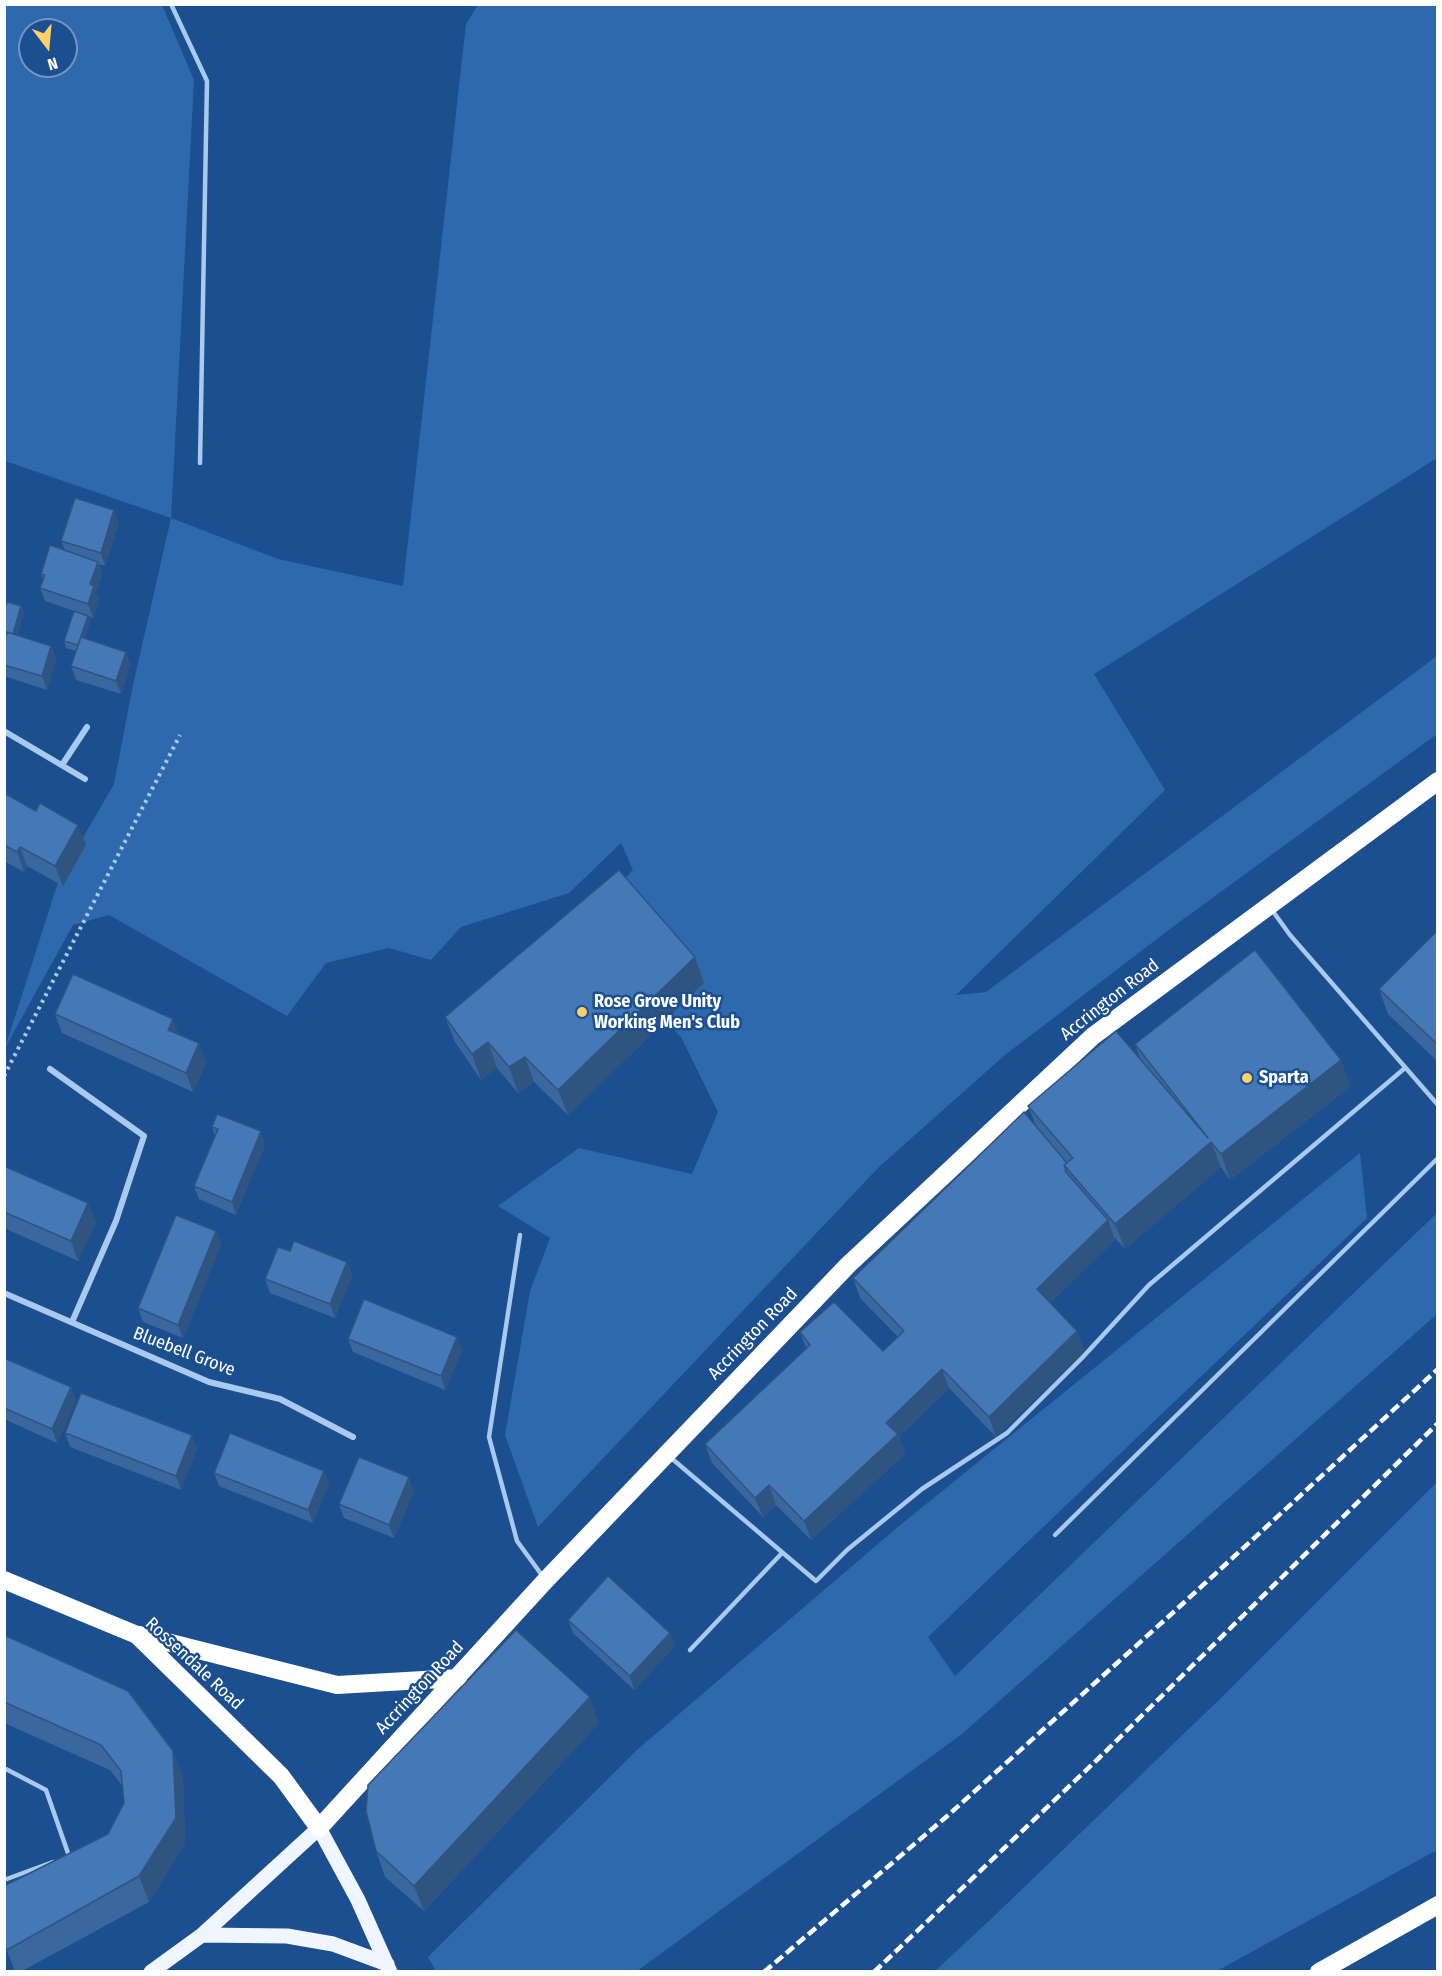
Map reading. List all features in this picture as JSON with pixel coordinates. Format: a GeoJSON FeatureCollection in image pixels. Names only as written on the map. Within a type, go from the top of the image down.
{"type":"FeatureCollection","features":[{"type":"Feature","properties":{"kind":"highway","name":"Accrington Road"},"geometry":{"type":"LineString","coordinates":[[319,1828],[545,1581],[848,1265],[1093,1036],[1437,781]]}},
{"type":"Feature","properties":{"kind":"highway","name":"Rossendale Road"},"geometry":{"type":"LineString","coordinates":[[4,1580],[137,1635],[281,1776],[319,1828]]}},
{"type":"Feature","properties":{"kind":"highway"},"geometry":{"type":"LineString","coordinates":[[137,1635],[337,1685],[458,1678]]}},
{"type":"Feature","properties":{"kind":"highway"},"geometry":{"type":"LineString","coordinates":[[1319,1971],[1437,1905]]}},
{"type":"Feature","properties":{"kind":"main road","name":"Accrington Road"},"geometry":{"type":"LineString","coordinates":[[151,1971],[202,1935],[319,1828]]}},
{"type":"Feature","properties":{"kind":"main road"},"geometry":{"type":"LineString","coordinates":[[319,1828],[358,1900],[388,1968]]}},
{"type":"Feature","properties":{"kind":"main road"},"geometry":{"type":"LineString","coordinates":[[202,1935],[287,1936],[333,1944],[388,1968]]}},
{"type":"Feature","properties":{"kind":"street"},"geometry":{"type":"LineString","coordinates":[[62,765],[87,727]]}},
{"type":"Feature","properties":{"kind":"street"},"geometry":{"type":"LineString","coordinates":[[4,730],[85,779]]}},
{"type":"Feature","properties":{"kind":"street"},"geometry":{"type":"LineString","coordinates":[[50,1069],[144,1136],[116,1221],[72,1322]]}},
{"type":"Feature","properties":{"kind":"street","name":"Bluebell Grove"},"geometry":{"type":"LineString","coordinates":[[4,1293],[209,1382],[280,1399],[353,1437]]}},
{"type":"Feature","properties":{"kind":"lane"},"geometry":{"type":"LineString","coordinates":[[171,4],[207,81],[200,463]]}},
{"type":"Feature","properties":{"kind":"lane"},"geometry":{"type":"LineString","coordinates":[[1269,906],[1290,935],[1437,1105]]}},
{"type":"Feature","properties":{"kind":"lane"},"geometry":{"type":"LineString","coordinates":[[667,1454],[816,1581],[847,1550],[922,1489],[1007,1433],[1082,1358],[1149,1285],[1405,1068]]}},
{"type":"Feature","properties":{"kind":"lane"},"geometry":{"type":"LineString","coordinates":[[1055,1535],[1437,1158]]}},
{"type":"Feature","properties":{"kind":"lane"},"geometry":{"type":"LineString","coordinates":[[520,1235],[489,1437],[517,1541],[545,1581]]}},
{"type":"Feature","properties":{"kind":"lane"},"geometry":{"type":"LineString","coordinates":[[690,1650],[782,1553]]}},
{"type":"Feature","properties":{"kind":"lane"},"geometry":{"type":"LineString","coordinates":[[4,1768],[46,1790],[69,1856],[4,1880]]}},
{"type":"Feature","properties":{"kind":"path"},"geometry":{"type":"LineString","coordinates":[[4,1076],[180,735]]}},
{"type":"Feature","properties":{"kind":"shaded area"},"geometry":{"type":"Polygon","coordinates":[[[5,5],[162,5],[194,80],[171,518],[5,461],[5,5]]]}},
{"type":"Feature","properties":{"kind":"shaded area"},"geometry":{"type":"Polygon","coordinates":[[[478,5],[1437,5],[1437,458],[1094,674],[1165,790],[956,995],[986,992],[1437,656],[1437,734],[1174,926],[1005,1055],[879,1167],[538,1527],[505,1435],[530,1291],[550,1238],[498,1206],[579,1148],[692,1174],[718,1112],[681,1037],[653,1009],[612,892],[633,870],[621,843],[569,893],[461,927],[431,960],[389,948],[326,963],[287,1016],[109,915],[73,925],[5,1048],[59,879],[114,784],[133,685],[171,518],[278,559],[403,586],[466,24],[478,5]]]}},
{"type":"Feature","properties":{"kind":"shaded area"},"geometry":{"type":"Polygon","coordinates":[[[1360,1153],[1367,1218],[928,1637],[955,1676],[1437,1213],[1437,1314],[962,1734],[637,1971],[436,1971],[428,1957],[638,1749],[899,1526],[1360,1153]]]}},
{"type":"Feature","properties":{"kind":"shaded area"},"geometry":{"type":"Polygon","coordinates":[[[1437,1482],[1437,1850],[1217,1971],[935,1971],[1223,1696],[1437,1482]]]}},
{"type":"Feature","properties":{"kind":"building"},"geometry":{"type":"Polygon","coordinates":[[[75,498],[114,510],[101,553],[61,541],[75,498]]]}},
{"type":"Feature","properties":{"kind":"building"},"geometry":{"type":"Polygon","coordinates":[[[50,545],[98,562],[90,584],[94,586],[88,604],[40,588],[45,575],[41,574],[50,545]]]}},
{"type":"Feature","properties":{"kind":"building"},"geometry":{"type":"Polygon","coordinates":[[[7,602],[21,606],[13,634],[4,633],[4,611],[7,602]]]}},
{"type":"Feature","properties":{"kind":"building"},"geometry":{"type":"Polygon","coordinates":[[[74,611],[88,616],[78,645],[64,641],[74,611]]]}},
{"type":"Feature","properties":{"kind":"building"},"geometry":{"type":"Polygon","coordinates":[[[7,632],[51,646],[42,676],[4,665],[4,641],[7,632]]]}},
{"type":"Feature","properties":{"kind":"building"},"geometry":{"type":"Polygon","coordinates":[[[81,637],[126,652],[116,681],[71,666],[81,637]]]}},
{"type":"Feature","properties":{"kind":"building"},"geometry":{"type":"Polygon","coordinates":[[[4,793],[36,811],[40,803],[78,825],[55,866],[20,847],[17,852],[4,845],[4,793]]]}},
{"type":"Feature","properties":{"kind":"building","name":"Rose Grove Unity Working Men's Club"},"geometry":{"type":"Polygon","coordinates":[[[619,870],[695,957],[558,1090],[525,1057],[509,1067],[488,1042],[472,1054],[445,1017],[619,870]]]}},
{"type":"Feature","properties":{"kind":"building"},"geometry":{"type":"Polygon","coordinates":[[[1437,931],[1437,1044],[1379,989],[1437,931]]]}},
{"type":"Feature","properties":{"kind":"building"},"geometry":{"type":"Polygon","coordinates":[[[1255,950],[1341,1060],[1221,1154],[1211,1142],[1115,1224],[1064,1165],[1073,1158],[1028,1106],[1116,1031],[1208,1138],[1135,1044],[1255,950]]]}},
{"type":"Feature","properties":{"kind":"building"},"geometry":{"type":"Polygon","coordinates":[[[73,974],[173,1019],[168,1030],[199,1043],[186,1073],[55,1014],[73,974]]]}},
{"type":"Feature","properties":{"kind":"building"},"geometry":{"type":"Polygon","coordinates":[[[1024,1112],[1067,1163],[1064,1165],[1065,1171],[1108,1220],[1037,1289],[1077,1331],[989,1417],[942,1369],[886,1423],[898,1434],[804,1521],[769,1485],[755,1498],[705,1444],[810,1345],[800,1332],[834,1302],[883,1351],[904,1331],[853,1278],[1024,1112]]]}},
{"type":"Feature","properties":{"kind":"building"},"geometry":{"type":"Polygon","coordinates":[[[217,1114],[261,1131],[232,1202],[194,1186],[218,1129],[212,1127],[217,1114]]]}},
{"type":"Feature","properties":{"kind":"building"},"geometry":{"type":"Polygon","coordinates":[[[4,1166],[88,1203],[71,1241],[4,1212],[4,1166]]]}},
{"type":"Feature","properties":{"kind":"building"},"geometry":{"type":"Polygon","coordinates":[[[176,1215],[216,1231],[178,1325],[138,1308],[176,1215]]]}},
{"type":"Feature","properties":{"kind":"building"},"geometry":{"type":"Polygon","coordinates":[[[294,1241],[347,1262],[330,1304],[265,1279],[278,1247],[290,1251],[294,1241]]]}},
{"type":"Feature","properties":{"kind":"building"},"geometry":{"type":"Polygon","coordinates":[[[364,1299],[457,1337],[441,1376],[348,1339],[364,1299]]]}},
{"type":"Feature","properties":{"kind":"building"},"geometry":{"type":"Polygon","coordinates":[[[4,1358],[71,1387],[52,1429],[4,1408],[4,1358]]]}},
{"type":"Feature","properties":{"kind":"building"},"geometry":{"type":"Polygon","coordinates":[[[81,1393],[192,1435],[176,1476],[65,1433],[81,1393]]]}},
{"type":"Feature","properties":{"kind":"building"},"geometry":{"type":"Polygon","coordinates":[[[230,1433],[324,1471],[308,1510],[214,1473],[230,1433]]]}},
{"type":"Feature","properties":{"kind":"building"},"geometry":{"type":"Polygon","coordinates":[[[359,1457],[409,1477],[389,1525],[339,1504],[359,1457]]]}},
{"type":"Feature","properties":{"kind":"building"},"geometry":{"type":"Polygon","coordinates":[[[608,1576],[670,1633],[630,1676],[568,1620],[608,1576]]]}},
{"type":"Feature","properties":{"kind":"building"},"geometry":{"type":"Polygon","coordinates":[[[516,1630],[590,1697],[414,1886],[376,1851],[366,1811],[368,1785],[516,1630]]]}},
{"type":"Feature","properties":{"kind":"building"},"geometry":{"type":"Polygon","coordinates":[[[4,1635],[128,1691],[173,1751],[176,1818],[139,1876],[7,1950],[4,1944],[4,1886],[108,1834],[124,1803],[121,1771],[101,1745],[4,1702],[4,1635]]]}},
{"type":"Feature","properties":{"kind":"railway"},"geometry":{"type":"LineString","coordinates":[[764,1972],[945,1818],[1438,1369]]}},
{"type":"Feature","properties":{"kind":"railway"},"geometry":{"type":"LineString","coordinates":[[874,1972],[1100,1757],[1438,1423]]}},
{"type":"Feature","properties":{"kind":"place","name":"Rose Grove Unity Working Men's Club"},"geometry":{"type":"Point","coordinates":[582,1012]}},
{"type":"Feature","properties":{"kind":"place","name":"Sparta"},"geometry":{"type":"Point","coordinates":[1247,1078]}}]}
